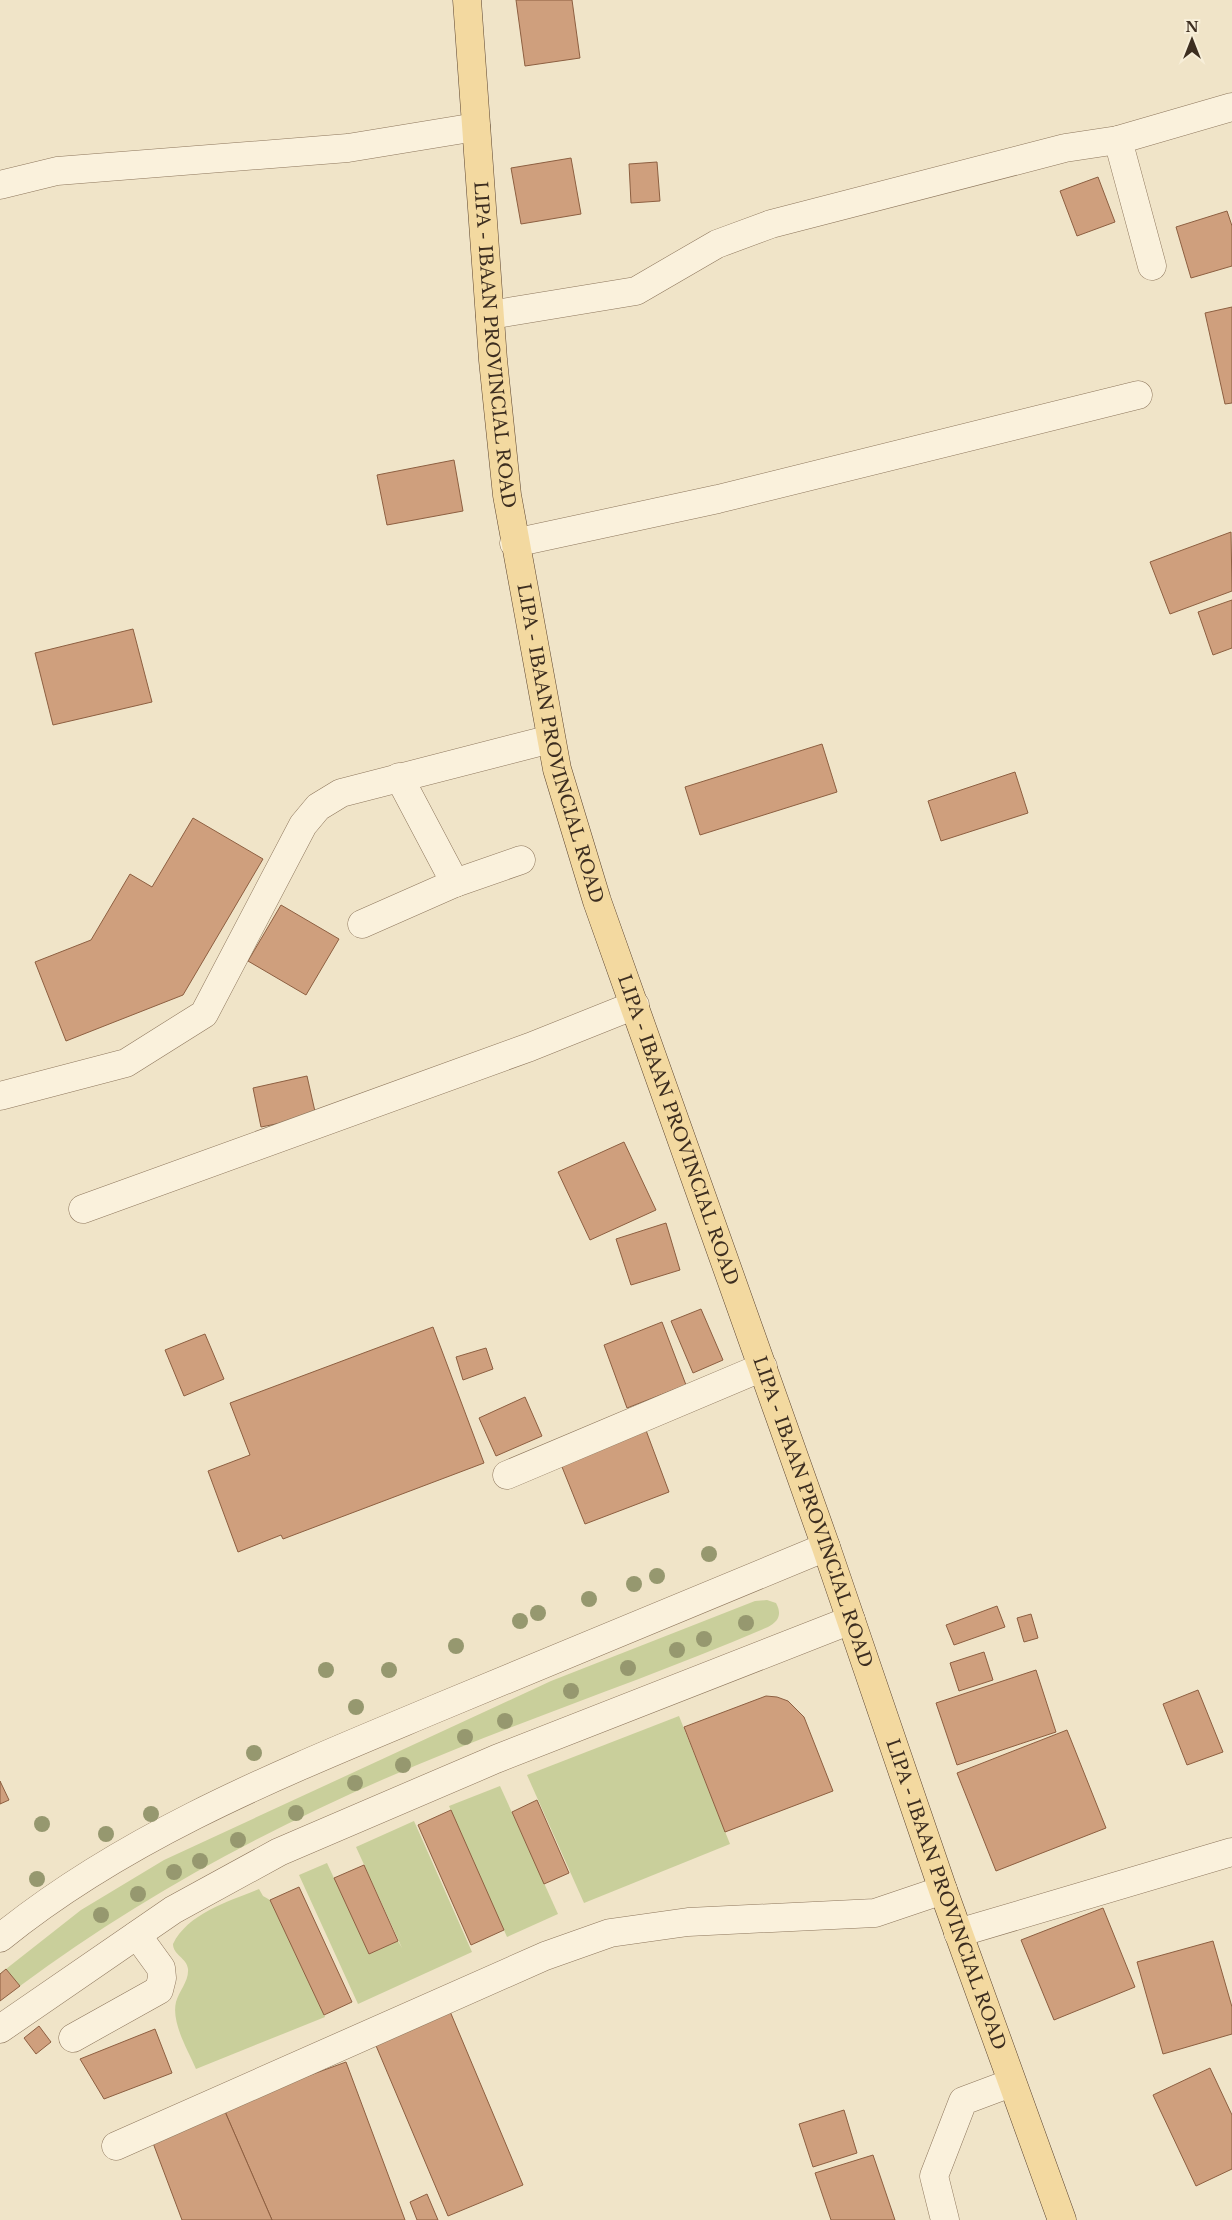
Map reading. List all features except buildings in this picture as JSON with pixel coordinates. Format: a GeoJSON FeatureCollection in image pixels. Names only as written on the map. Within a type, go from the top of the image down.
{"type":"FeatureCollection","features":[{"type":"Feature","properties":{"kind":"main road","name":"LIPA - IBAAN PROVINCIAL ROAD"},"geometry":{"type":"LineString","coordinates":[[467,0],[501,443],[514,543],[557,769],[594,892],[826,1547],[1057,2219]]}},
{"type":"Feature","properties":{"kind":"street"},"geometry":{"type":"LineString","coordinates":[[490,315],[636,291],[717,244],[772,224],[1065,148],[1118,140],[1232,107]]}},
{"type":"Feature","properties":{"kind":"street"},"geometry":{"type":"LineString","coordinates":[[0,185],[57,172],[348,148],[476,126]]}},
{"type":"Feature","properties":{"kind":"street"},"geometry":{"type":"LineString","coordinates":[[1118,140],[1152,266]]}},
{"type":"Feature","properties":{"kind":"street"},"geometry":{"type":"LineString","coordinates":[[514,543],[718,499],[1138,395]]}},
{"type":"Feature","properties":{"kind":"street"},"geometry":{"type":"LineString","coordinates":[[0,1096],[126,1063],[204,1014],[303,825],[318,808],[341,793],[551,739]]}},
{"type":"Feature","properties":{"kind":"street"},"geometry":{"type":"LineString","coordinates":[[399,777],[455,883]]}},
{"type":"Feature","properties":{"kind":"street"},"geometry":{"type":"LineString","coordinates":[[362,924],[455,883],[521,860]]}},
{"type":"Feature","properties":{"kind":"street"},"geometry":{"type":"LineString","coordinates":[[83,1209],[530,1047],[635,1005]]}},
{"type":"Feature","properties":{"kind":"street"},"geometry":{"type":"LineString","coordinates":[[507,1474],[763,1367]]}},
{"type":"Feature","properties":{"kind":"street"},"geometry":{"type":"LineString","coordinates":[[0,1938],[91,1874],[231,1798],[332,1752],[826,1547]]}},
{"type":"Feature","properties":{"kind":"street"},"geometry":{"type":"LineString","coordinates":[[0,2029],[137,1935],[214,1886],[279,1852],[496,1760],[851,1620]]}},
{"type":"Feature","properties":{"kind":"street"},"geometry":{"type":"LineString","coordinates":[[958,1933],[1232,1852]]}},
{"type":"Feature","properties":{"kind":"street"},"geometry":{"type":"LineString","coordinates":[[116,2146],[546,1956],[610,1933],[688,1922],[875,1914],[943,1890]]}},
{"type":"Feature","properties":{"kind":"street"},"geometry":{"type":"LineString","coordinates":[[73,2038],[159,1990],[162,1978],[160,1968],[137,1935]]}},
{"type":"Feature","properties":{"kind":"street"},"geometry":{"type":"LineString","coordinates":[[946,2220],[934,2176],[963,2101],[1011,2083]]}},
{"type":"Feature","properties":{"kind":"green space"},"geometry":{"type":"Polygon","coordinates":[[[767,1600],[776,1603],[779,1611],[777,1620],[768,1627],[691,1659],[456,1749],[342,1798],[230,1853],[176,1884],[70,1950],[20,1986],[6,1969],[81,1910],[164,1860],[551,1681],[755,1601],[767,1600]]]}},
{"type":"Feature","properties":{"kind":"green space"},"geometry":{"type":"Polygon","coordinates":[[[679,1716],[730,1844],[584,1903],[527,1775],[679,1716]]]}},
{"type":"Feature","properties":{"kind":"green space"},"geometry":{"type":"Polygon","coordinates":[[[500,1786],[558,1914],[507,1937],[449,1806],[500,1786]]]}},
{"type":"Feature","properties":{"kind":"green space"},"geometry":{"type":"Polygon","coordinates":[[[414,1821],[472,1952],[358,2004],[299,1875],[327,1863],[369,1954],[398,1941],[402,1948],[356,1847],[414,1821]]]}},
{"type":"Feature","properties":{"kind":"green space"},"geometry":{"type":"Polygon","coordinates":[[[259,1889],[263,1896],[270,1900],[325,2017],[196,2069],[181,2036],[176,2019],[176,2002],[187,1978],[188,1969],[185,1962],[175,1951],[173,1944],[180,1933],[199,1916],[259,1889]]]}}]}
